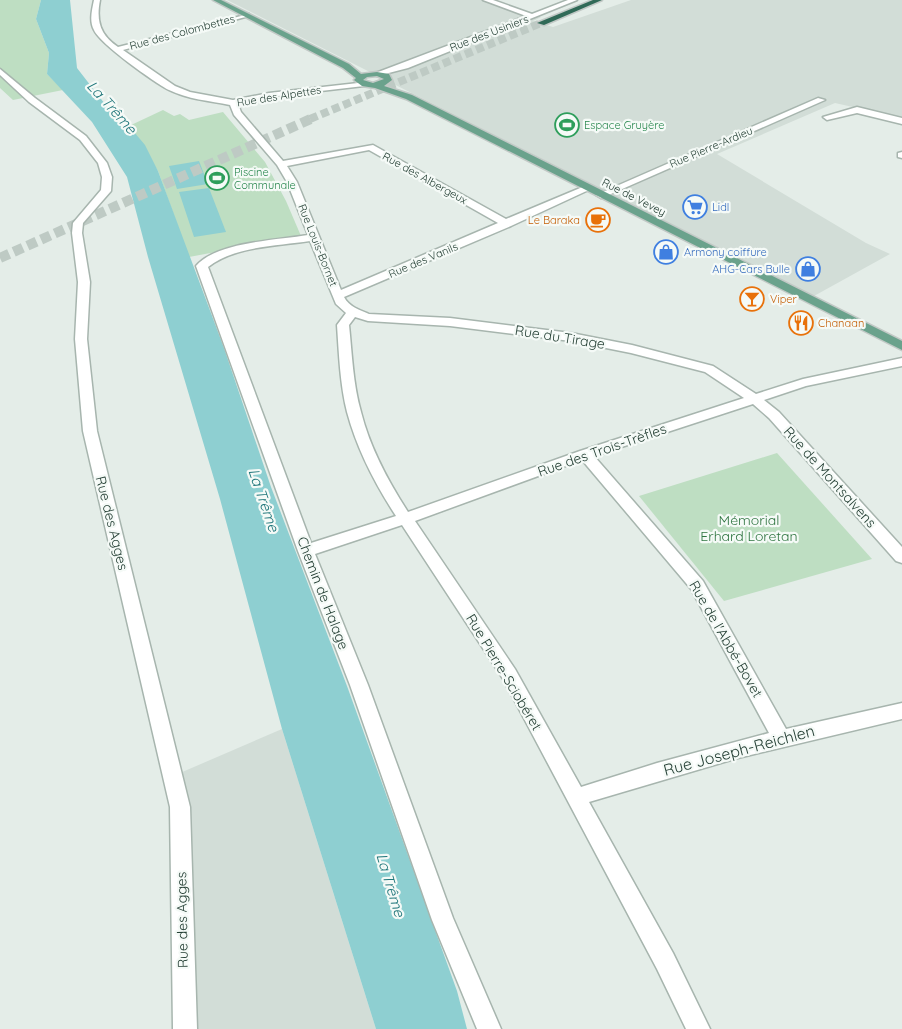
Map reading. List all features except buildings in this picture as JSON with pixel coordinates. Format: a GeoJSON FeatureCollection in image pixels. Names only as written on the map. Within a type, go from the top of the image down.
{"type":"FeatureCollection","features":[{"type":"Feature","properties":{"kind":"highway"},"geometry":{"type":"LineString","coordinates":[[541,23],[599,0]]}},
{"type":"Feature","properties":{"kind":"main road","name":"Rue de Vevey"},"geometry":{"type":"LineString","coordinates":[[216,0],[346,66],[375,74],[387,80],[408,97]]}},
{"type":"Feature","properties":{"kind":"main road","name":"Rue de Vevey"},"geometry":{"type":"LineString","coordinates":[[346,66],[362,80],[408,97],[902,346]]}},
{"type":"Feature","properties":{"kind":"main road"},"geometry":{"type":"LineString","coordinates":[[362,80],[375,74]]}},
{"type":"Feature","properties":{"kind":"main road","name":"Rue de Vevey"},"geometry":{"type":"LineString","coordinates":[[375,85],[387,80]]}},
{"type":"Feature","properties":{"kind":"street","name":"Rue des Alpettes"},"geometry":{"type":"LineString","coordinates":[[97,0],[94,14],[97,30],[107,43],[172,88],[188,94],[233,104],[269,95],[362,80]]}},
{"type":"Feature","properties":{"kind":"street"},"geometry":{"type":"LineString","coordinates":[[486,0],[532,16]]}},
{"type":"Feature","properties":{"kind":"street","name":"Rue des Usiniers"},"geometry":{"type":"LineString","coordinates":[[375,74],[405,66],[574,0]]}},
{"type":"Feature","properties":{"kind":"street"},"geometry":{"type":"LineString","coordinates":[[519,12],[528,8]]}},
{"type":"Feature","properties":{"kind":"street","name":"Rue des Colombettes"},"geometry":{"type":"LineString","coordinates":[[116,50],[247,16]]}},
{"type":"Feature","properties":{"kind":"street","name":"Rue des Usiniers"},"geometry":{"type":"LineString","coordinates":[[387,80],[405,66]]}},
{"type":"Feature","properties":{"kind":"street","name":"Rue des Agges"},"geometry":{"type":"LineString","coordinates":[[0,71],[30,98],[62,120],[98,153],[108,184],[106,191],[78,223],[77,232],[84,282],[82,340],[90,431],[180,807],[182,944],[186,1029]]}},
{"type":"Feature","properties":{"kind":"street","name":"Rue Pierre-Ardieu"},"geometry":{"type":"LineString","coordinates":[[600,195],[821,100]]}},
{"type":"Feature","properties":{"kind":"street","name":"Rue Louis-Bornet"},"geometry":{"type":"LineString","coordinates":[[233,104],[237,113],[282,164],[292,182],[338,296],[342,304],[353,312]]}},
{"type":"Feature","properties":{"kind":"street"},"geometry":{"type":"LineString","coordinates":[[827,117],[846,113],[896,121],[902,125]]}},
{"type":"Feature","properties":{"kind":"street","name":"Rue des Albergeux"},"geometry":{"type":"LineString","coordinates":[[282,164],[370,147],[507,224]]}},
{"type":"Feature","properties":{"kind":"street","name":"Rue des Vanils"},"geometry":{"type":"LineString","coordinates":[[338,296],[588,188]]}},
{"type":"Feature","properties":{"kind":"street","name":"Chemin de Halage"},"geometry":{"type":"LineString","coordinates":[[314,237],[226,252],[207,260],[202,266],[306,552],[359,685],[442,920],[489,1029]]}},
{"type":"Feature","properties":{"kind":"street","name":"Rue du Tirage"},"geometry":{"type":"LineString","coordinates":[[353,312],[368,317],[450,322],[571,337],[632,349],[709,369],[756,400]]}},
{"type":"Feature","properties":{"kind":"street","name":"Rue Pierre-Sciobéret"},"geometry":{"type":"LineString","coordinates":[[353,312],[343,325],[348,383],[354,414],[374,465],[392,499],[508,674],[577,797],[665,962],[698,1029]]}},
{"type":"Feature","properties":{"kind":"street","name":"Rue des Trois-Trèfles"},"geometry":{"type":"LineString","coordinates":[[306,552],[407,519],[585,454],[756,400],[803,383],[902,362]]}},
{"type":"Feature","properties":{"kind":"street","name":"Rue de Montsalvens"},"geometry":{"type":"LineString","coordinates":[[756,400],[774,415],[902,557]]}},
{"type":"Feature","properties":{"kind":"street","name":"Rue de l'Abbé-Bovet"},"geometry":{"type":"LineString","coordinates":[[585,454],[697,585],[782,737]]}},
{"type":"Feature","properties":{"kind":"street","name":"Rue Joseph-Reichlen"},"geometry":{"type":"LineString","coordinates":[[577,797],[782,737],[902,711]]}},
{"type":"Feature","properties":{"kind":"shaded area"},"geometry":{"type":"Polygon","coordinates":[[[227,0],[491,0],[541,17],[533,21],[553,27],[631,0],[902,0],[902,118],[835,103],[717,154],[866,243],[890,254],[814,296],[227,0]]]}},
{"type":"Feature","properties":{"kind":"shaded area"},"geometry":{"type":"Polygon","coordinates":[[[282,729],[376,1029],[188,1029],[180,773],[282,729]]]}},
{"type":"Feature","properties":{"kind":"green space"},"geometry":{"type":"Polygon","coordinates":[[[0,0],[41,0],[36,19],[49,53],[47,74],[63,90],[13,100],[0,88],[0,0]]]}},
{"type":"Feature","properties":{"kind":"green space","name":"Piscine Communale"},"geometry":{"type":"Polygon","coordinates":[[[163,110],[174,116],[180,114],[189,120],[223,112],[265,162],[286,201],[301,236],[189,257],[158,171],[129,126],[163,110]]]}},
{"type":"Feature","properties":{"kind":"green space","name":"Mémorial Erhard Loretan"},"geometry":{"type":"Polygon","coordinates":[[[777,453],[872,559],[724,601],[639,496],[777,453]]]}},
{"type":"Feature","properties":{"kind":"water","name":"La Trême"},"geometry":{"type":"Polygon","coordinates":[[[41,0],[70,0],[77,68],[115,117],[129,126],[145,145],[158,171],[224,348],[271,487],[347,686],[457,991],[467,1029],[376,1029],[282,729],[220,499],[148,257],[127,177],[92,122],[47,74],[49,53],[36,19],[41,0]]]}},
{"type":"Feature","properties":{"kind":"water"},"geometry":{"type":"Polygon","coordinates":[[[199,161],[208,184],[177,189],[169,166],[199,161]]]}},
{"type":"Feature","properties":{"kind":"water"},"geometry":{"type":"Polygon","coordinates":[[[209,188],[226,232],[194,237],[179,192],[209,188]]]}},
{"type":"Feature","properties":{"kind":"tunnel"},"geometry":{"type":"LineString","coordinates":[[310,119],[541,23]]}},
{"type":"Feature","properties":{"kind":"tunnel"},"geometry":{"type":"LineString","coordinates":[[0,258],[313,118]]}},
{"type":"Feature","properties":{"kind":"place","name":"Espace Gruyère"},"geometry":{"type":"Point","coordinates":[567,125]}},
{"type":"Feature","properties":{"kind":"place","name":"Piscine Communale"},"geometry":{"type":"Point","coordinates":[217,178]}},
{"type":"Feature","properties":{"kind":"place","name":"Lidl"},"geometry":{"type":"Point","coordinates":[695,207]}},
{"type":"Feature","properties":{"kind":"place","name":"Le Baraka"},"geometry":{"type":"Point","coordinates":[598,220]}},
{"type":"Feature","properties":{"kind":"place","name":"Armony coiffure"},"geometry":{"type":"Point","coordinates":[666,252]}},
{"type":"Feature","properties":{"kind":"place","name":"AHG-Cars Bulle"},"geometry":{"type":"Point","coordinates":[808,269]}},
{"type":"Feature","properties":{"kind":"place","name":"Viper"},"geometry":{"type":"Point","coordinates":[752,299]}},
{"type":"Feature","properties":{"kind":"place","name":"Chanaan"},"geometry":{"type":"Point","coordinates":[801,323]}}]}
